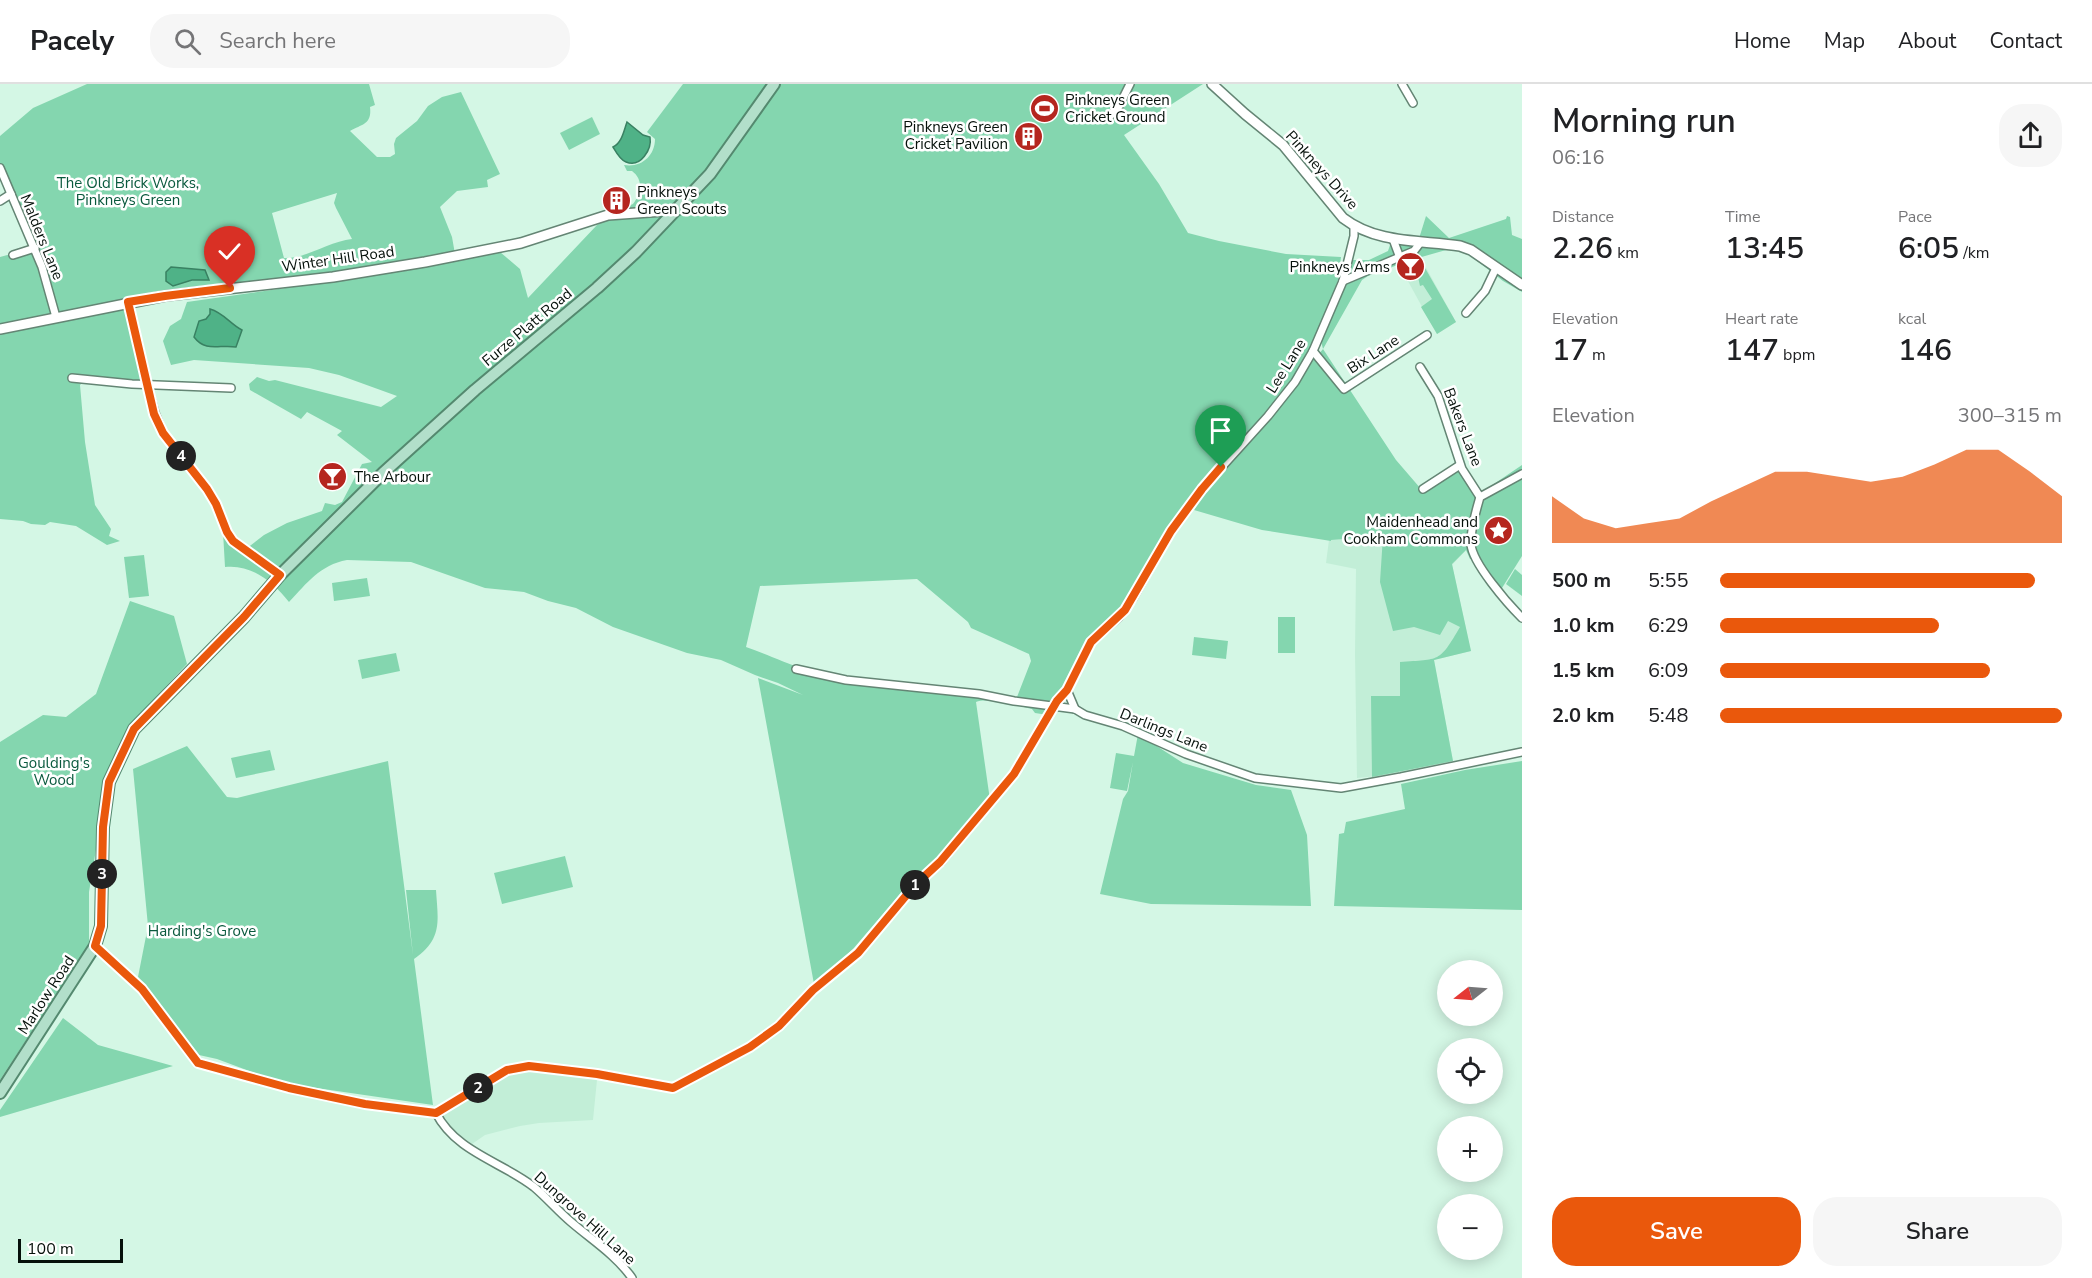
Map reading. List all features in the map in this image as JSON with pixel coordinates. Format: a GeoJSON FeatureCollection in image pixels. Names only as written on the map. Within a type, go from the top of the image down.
{"type":"FeatureCollection","features":[{"type":"Feature","properties":{"kind":"main road","name":"Furze Platt Road"},"geometry":{"type":"LineString","coordinates":[[280,575],[382,473],[636,252],[710,174],[774,84]]}},
{"type":"Feature","properties":{"kind":"main road","name":"Marlow Road"},"geometry":{"type":"LineString","coordinates":[[0,1093],[95,946],[101,926],[103,827],[109,782],[134,729],[244,617],[280,575]]}},
{"type":"Feature","properties":{"kind":"street"},"geometry":{"type":"LineString","coordinates":[[1109,117],[1118,108],[1130,84]]}},
{"type":"Feature","properties":{"kind":"street","name":"Pinkneys Drive"},"geometry":{"type":"LineString","coordinates":[[1212,84],[1283,145],[1343,218],[1354,226],[1393,239],[1460,246],[1471,250],[1522,285]]}},
{"type":"Feature","properties":{"kind":"street"},"geometry":{"type":"LineString","coordinates":[[1402,84],[1413,103]]}},
{"type":"Feature","properties":{"kind":"street","name":"Malders Lane"},"geometry":{"type":"LineString","coordinates":[[0,168],[42,267],[56,317]]}},
{"type":"Feature","properties":{"kind":"street"},"geometry":{"type":"LineString","coordinates":[[0,201],[11,194]]}},
{"type":"Feature","properties":{"kind":"street","name":"Winter Hill Road"},"geometry":{"type":"LineString","coordinates":[[0,329],[128,302],[195,292],[333,277],[425,262],[521,243],[608,215],[678,210]]}},
{"type":"Feature","properties":{"kind":"street","name":"Lee Lane"},"geometry":{"type":"LineString","coordinates":[[436,1113],[507,1070],[529,1066],[561,1069],[673,1088],[750,1047],[779,1026],[813,990],[858,953],[915,885],[940,862],[1014,774],[1067,690],[1091,642],[1119,617],[1133,598],[1171,531],[1187,508],[1295,382],[1313,351],[1343,282],[1354,226]]}},
{"type":"Feature","properties":{"kind":"street"},"geometry":{"type":"LineString","coordinates":[[1393,239],[1400,258]]}},
{"type":"Feature","properties":{"kind":"street"},"geometry":{"type":"LineString","coordinates":[[1343,282],[1414,251],[1419,243]]}},
{"type":"Feature","properties":{"kind":"street"},"geometry":{"type":"LineString","coordinates":[[13,255],[35,249]]}},
{"type":"Feature","properties":{"kind":"street"},"geometry":{"type":"LineString","coordinates":[[1466,313],[1485,291],[1496,268]]}},
{"type":"Feature","properties":{"kind":"street"},"geometry":{"type":"LineString","coordinates":[[128,302],[154,414],[163,433],[207,489],[233,541],[280,575]]}},
{"type":"Feature","properties":{"kind":"street","name":"Bix Lane"},"geometry":{"type":"LineString","coordinates":[[1313,351],[1344,388],[1427,335]]}},
{"type":"Feature","properties":{"kind":"street","name":"Bakers Lane"},"geometry":{"type":"LineString","coordinates":[[1420,368],[1438,396],[1460,465],[1480,497]]}},
{"type":"Feature","properties":{"kind":"street"},"geometry":{"type":"LineString","coordinates":[[72,378],[147,385],[231,388]]}},
{"type":"Feature","properties":{"kind":"street"},"geometry":{"type":"LineString","coordinates":[[1423,489],[1460,465]]}},
{"type":"Feature","properties":{"kind":"street"},"geometry":{"type":"LineString","coordinates":[[1522,474],[1480,497],[1471,544],[1473,555],[1497,589],[1522,618]]}},
{"type":"Feature","properties":{"kind":"street","name":"Darlings Lane"},"geometry":{"type":"LineString","coordinates":[[796,669],[846,680],[979,694],[1075,709],[1085,715],[1123,726],[1186,754],[1255,778],[1341,788],[1522,752]]}},
{"type":"Feature","properties":{"kind":"street"},"geometry":{"type":"LineString","coordinates":[[1067,690],[1075,709]]}},
{"type":"Feature","properties":{"kind":"street"},"geometry":{"type":"LineString","coordinates":[[95,946],[142,989],[198,1063],[289,1088],[365,1104],[436,1113]]}},
{"type":"Feature","properties":{"kind":"street","name":"Dungrove Hill Lane"},"geometry":{"type":"LineString","coordinates":[[436,1113],[440,1122],[471,1150],[533,1187],[609,1252],[632,1278]]}},
{"type":"Feature","properties":{"kind":"shaded area"},"geometry":{"type":"Polygon","coordinates":[[[627,122],[643,135],[650,137],[647,152],[641,160],[631,163],[618,156],[613,147],[621,139],[627,122]]]}},
{"type":"Feature","properties":{"kind":"shaded area"},"geometry":{"type":"Polygon","coordinates":[[[1419,255],[1456,322],[1437,334],[1398,263],[1419,255]]]}},
{"type":"Feature","properties":{"kind":"shaded area"},"geometry":{"type":"Polygon","coordinates":[[[171,267],[205,270],[209,280],[192,280],[173,286],[166,281],[166,272],[171,267]]]}},
{"type":"Feature","properties":{"kind":"shaded area"},"geometry":{"type":"Polygon","coordinates":[[[210,309],[242,330],[236,347],[203,345],[194,337],[199,321],[206,319],[210,314],[210,309]]]}},
{"type":"Feature","properties":{"kind":"shaded area"},"geometry":{"type":"Polygon","coordinates":[[[1383,536],[1468,548],[1452,565],[1471,651],[1434,660],[1453,761],[1397,774],[1357,778],[1356,569],[1326,563],[1329,540],[1383,536]]]}},
{"type":"Feature","properties":{"kind":"shaded area"},"geometry":{"type":"Polygon","coordinates":[[[524,1071],[561,1073],[597,1080],[593,1120],[520,1126],[485,1135],[472,1144],[444,1123],[442,1113],[511,1074],[524,1071]]]}},
{"type":"Feature","properties":{"kind":"green space","name":"The Old Brick Works, Pinkneys Green"},"geometry":{"type":"Polygon","coordinates":[[[87,84],[369,84],[375,105],[370,107],[370,117],[366,123],[350,131],[377,157],[390,157],[395,154],[396,138],[417,121],[428,106],[442,97],[461,92],[500,174],[487,180],[488,187],[457,191],[440,207],[452,237],[455,254],[327,275],[192,288],[59,312],[0,165],[0,136],[33,108],[87,84]],[[337,193],[272,213],[284,258],[301,256],[352,239],[334,203],[337,193]]]}},
{"type":"Feature","properties":{"kind":"green space"},"geometry":{"type":"Polygon","coordinates":[[[683,84],[1203,84],[1124,135],[1159,184],[1188,233],[1286,254],[1341,257],[1338,280],[1322,327],[1295,379],[1208,479],[1123,610],[1088,643],[1048,715],[1003,702],[976,702],[990,800],[937,859],[907,886],[853,949],[814,984],[758,678],[803,695],[721,660],[687,653],[613,627],[576,608],[524,592],[485,588],[411,562],[347,560],[337,562],[322,570],[289,602],[269,581],[253,571],[225,567],[223,532],[234,547],[242,552],[264,535],[287,523],[322,511],[325,503],[335,505],[342,502],[362,464],[372,462],[337,435],[342,431],[307,412],[301,419],[250,390],[249,384],[257,377],[269,381],[275,380],[381,407],[397,396],[339,375],[309,368],[194,360],[171,365],[163,341],[170,326],[181,319],[187,302],[404,271],[500,252],[520,269],[528,298],[597,225],[608,219],[629,217],[624,208],[636,200],[640,182],[632,171],[627,171],[624,165],[641,163],[653,151],[655,139],[647,132],[683,84]],[[917,579],[760,586],[746,647],[826,675],[1017,697],[1031,661],[1029,654],[971,628],[968,622],[917,579]]]}},
{"type":"Feature","properties":{"kind":"green space"},"geometry":{"type":"Polygon","coordinates":[[[592,117],[600,134],[569,150],[560,133],[592,117]]]}},
{"type":"Feature","properties":{"kind":"green space"},"geometry":{"type":"Polygon","coordinates":[[[1426,216],[1449,238],[1506,219],[1507,216],[1510,217],[1512,235],[1522,239],[1522,292],[1503,281],[1463,250],[1453,248],[1411,260],[1362,280],[1323,349],[1321,341],[1339,295],[1345,256],[1349,260],[1369,260],[1388,251],[1390,245],[1397,242],[1417,245],[1426,216]]]}},
{"type":"Feature","properties":{"kind":"green space"},"geometry":{"type":"Polygon","coordinates":[[[33,248],[58,312],[45,316],[123,309],[127,312],[143,378],[143,389],[84,381],[80,385],[85,442],[95,505],[111,529],[109,536],[120,541],[107,545],[76,526],[50,522],[45,525],[31,524],[0,519],[0,257],[33,248]]]}},
{"type":"Feature","properties":{"kind":"green space"},"geometry":{"type":"Polygon","coordinates":[[[1425,268],[1456,322],[1437,334],[1421,307],[1432,299],[1423,285],[1420,286],[1418,277],[1420,271],[1425,268]]]}},
{"type":"Feature","properties":{"kind":"green space"},"geometry":{"type":"Polygon","coordinates":[[[1323,349],[1396,460],[1421,489],[1459,467],[1479,490],[1485,490],[1522,465],[1522,556],[1502,588],[1497,591],[1470,559],[1466,550],[1452,564],[1471,651],[1434,660],[1453,761],[1372,777],[1371,696],[1400,696],[1400,662],[1437,657],[1447,647],[1460,627],[1448,621],[1440,635],[1414,627],[1393,631],[1380,582],[1383,536],[1331,541],[1262,530],[1194,510],[1203,491],[1314,356],[1323,349]]]}},
{"type":"Feature","properties":{"kind":"green space"},"geometry":{"type":"Polygon","coordinates":[[[144,555],[149,596],[129,598],[124,557],[144,555]]]}},
{"type":"Feature","properties":{"kind":"green space"},"geometry":{"type":"Polygon","coordinates":[[[1515,569],[1522,575],[1522,596],[1506,584],[1515,569]]]}},
{"type":"Feature","properties":{"kind":"green space"},"geometry":{"type":"Polygon","coordinates":[[[367,578],[370,596],[334,601],[332,583],[367,578]]]}},
{"type":"Feature","properties":{"kind":"green space","name":"Goulding's Wood"},"geometry":{"type":"Polygon","coordinates":[[[130,601],[174,616],[187,664],[127,728],[107,782],[89,892],[89,944],[0,1080],[0,742],[43,715],[66,717],[96,694],[130,601]]]}},
{"type":"Feature","properties":{"kind":"green space"},"geometry":{"type":"Polygon","coordinates":[[[1278,617],[1295,617],[1295,653],[1278,653],[1278,617]]]}},
{"type":"Feature","properties":{"kind":"green space"},"geometry":{"type":"Polygon","coordinates":[[[1194,637],[1228,641],[1226,659],[1192,655],[1194,637]]]}},
{"type":"Feature","properties":{"kind":"green space"},"geometry":{"type":"Polygon","coordinates":[[[396,653],[400,671],[362,679],[358,660],[396,653]]]}},
{"type":"Feature","properties":{"kind":"green space"},"geometry":{"type":"Polygon","coordinates":[[[1138,734],[1183,763],[1256,785],[1291,790],[1307,835],[1311,906],[1151,904],[1100,894],[1123,799],[1128,791],[1133,762],[1127,791],[1110,788],[1116,753],[1134,756],[1138,734]]]}},
{"type":"Feature","properties":{"kind":"green space","name":"Harding's Grove"},"geometry":{"type":"Polygon","coordinates":[[[187,746],[227,797],[237,798],[388,761],[413,955],[406,890],[436,890],[437,929],[430,944],[414,959],[433,1105],[282,1083],[217,1059],[199,1055],[138,977],[148,926],[133,769],[187,746]]]}},
{"type":"Feature","properties":{"kind":"green space"},"geometry":{"type":"Polygon","coordinates":[[[270,750],[275,770],[236,778],[231,758],[270,750]]]}},
{"type":"Feature","properties":{"kind":"green space"},"geometry":{"type":"Polygon","coordinates":[[[1522,761],[1522,910],[1334,906],[1339,834],[1344,833],[1346,822],[1405,809],[1401,784],[1465,770],[1522,761]]]}},
{"type":"Feature","properties":{"kind":"green space"},"geometry":{"type":"Polygon","coordinates":[[[565,856],[573,887],[502,904],[494,873],[565,856]]]}},
{"type":"Feature","properties":{"kind":"green space"},"geometry":{"type":"Polygon","coordinates":[[[63,1018],[98,1045],[173,1066],[0,1117],[0,1110],[63,1018]]]}},
{"type":"Feature","properties":{"kind":"place","name":"Pinkneys Green Cricket Ground"},"geometry":{"type":"Point","coordinates":[1044,109]}},
{"type":"Feature","properties":{"kind":"place","name":"Pinkneys Green Cricket Pavilion"},"geometry":{"type":"Point","coordinates":[1029,136]}},
{"type":"Feature","properties":{"kind":"place","name":"Pinkneys Green Scouts"},"geometry":{"type":"Point","coordinates":[616,201]}},
{"type":"Feature","properties":{"kind":"place","name":"Pinkneys Arms"},"geometry":{"type":"Point","coordinates":[1411,267]}},
{"type":"Feature","properties":{"kind":"place","name":"The Arbour"},"geometry":{"type":"Point","coordinates":[333,477]}},
{"type":"Feature","properties":{"kind":"place","name":"Maidenhead and Cookham Commons"},"geometry":{"type":"Point","coordinates":[1499,531]}},
{"type":"Feature","properties":{"kind":"route"},"geometry":{"type":"LineString","coordinates":[[230,288],[128,302],[154,414],[163,433],[207,489],[233,541],[280,575],[244,617],[134,729],[109,782],[103,827],[101,926],[95,946],[142,989],[198,1063],[289,1088],[365,1104],[436,1113],[507,1070],[529,1066],[597,1074],[673,1088],[750,1047],[779,1026],[813,990],[858,953],[915,885],[940,862],[1014,774],[1057,701],[1067,690],[1091,642],[1125,610],[1171,531],[1221,467]]}}]}
